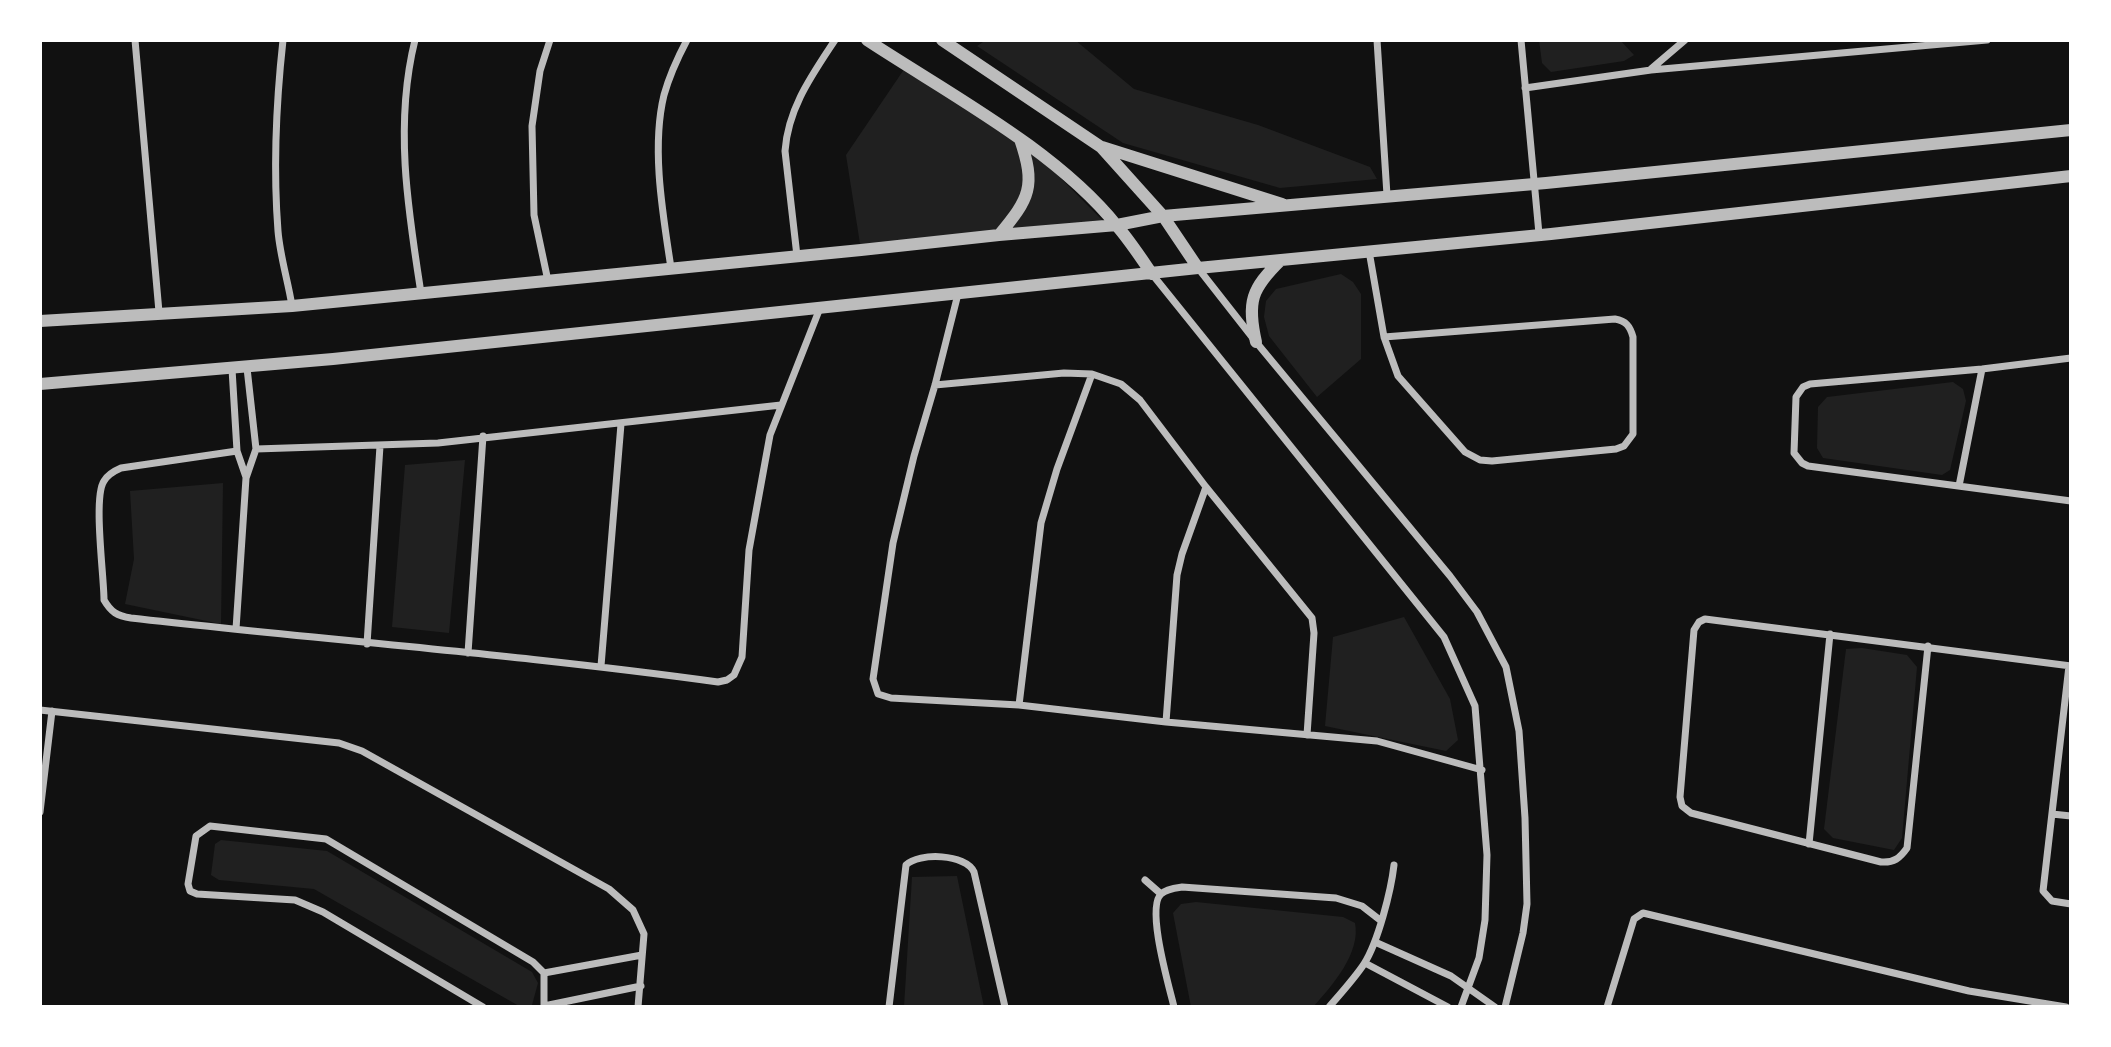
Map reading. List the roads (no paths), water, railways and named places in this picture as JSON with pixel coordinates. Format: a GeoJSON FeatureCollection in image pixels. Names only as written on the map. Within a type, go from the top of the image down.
{"type":"FeatureCollection","features":[{"type":"Feature","properties":{"kind":"street"},"geometry":{"type":"LineString","coordinates":[[135,40],[159,312]]}},
{"type":"Feature","properties":{"kind":"street"},"geometry":{"type":"LineString","coordinates":[[283,40],[276,105],[276,176],[278,233],[292,306]]}},
{"type":"Feature","properties":{"kind":"street"},"geometry":{"type":"LineString","coordinates":[[415,40],[410,60],[405,118],[406,187],[421,293]]}},
{"type":"Feature","properties":{"kind":"street"},"geometry":{"type":"LineString","coordinates":[[548,281],[534,215],[532,126],[540,71],[550,40]]}},
{"type":"Feature","properties":{"kind":"street"},"geometry":{"type":"LineString","coordinates":[[671,268],[662,211],[660,124],[664,95],[687,40]]}},
{"type":"Feature","properties":{"kind":"street"},"geometry":{"type":"LineString","coordinates":[[797,256],[786,162],[786,134],[802,90],[835,40]]}},
{"type":"Feature","properties":{"kind":"street"},"geometry":{"type":"LineString","coordinates":[[867,40],[1020,139],[1089,197],[1117,225],[1152,274],[1444,637],[1475,706],[1487,855],[1485,920],[1479,958],[1461,1007]]}},
{"type":"Feature","properties":{"kind":"street"},"geometry":{"type":"LineString","coordinates":[[942,40],[1101,147],[1163,216],[1198,268],[1256,342],[1477,612],[1506,667],[1519,731],[1527,904],[1523,933],[1505,1007]]}},
{"type":"Feature","properties":{"kind":"street"},"geometry":{"type":"LineString","coordinates":[[1377,40],[1387,195]]}},
{"type":"Feature","properties":{"kind":"street"},"geometry":{"type":"LineString","coordinates":[[1521,40],[1539,233]]}},
{"type":"Feature","properties":{"kind":"street"},"geometry":{"type":"LineString","coordinates":[[1651,69],[1685,40]]}},
{"type":"Feature","properties":{"kind":"street"},"geometry":{"type":"LineString","coordinates":[[1895,49],[1906,40]]}},
{"type":"Feature","properties":{"kind":"street"},"geometry":{"type":"LineString","coordinates":[[1525,88],[1651,69],[1987,40]]}},
{"type":"Feature","properties":{"kind":"street"},"geometry":{"type":"LineString","coordinates":[[40,320],[292,306],[999,234],[1117,225],[1163,216],[1535,184],[2071,130]]}},
{"type":"Feature","properties":{"kind":"street"},"geometry":{"type":"LineString","coordinates":[[999,234],[1019,211],[1028,190],[1028,162],[1020,139]]}},
{"type":"Feature","properties":{"kind":"street"},"geometry":{"type":"LineString","coordinates":[[1101,147],[1289,206]]}},
{"type":"Feature","properties":{"kind":"street"},"geometry":{"type":"LineString","coordinates":[[40,384],[247,368],[2071,176]]}},
{"type":"Feature","properties":{"kind":"street"},"geometry":{"type":"LineString","coordinates":[[1369,251],[1384,337],[1398,376],[1465,452],[1480,460],[1616,449],[1624,446],[1633,434],[1633,337],[1631,329],[1622,320],[1384,337]]}},
{"type":"Feature","properties":{"kind":"street"},"geometry":{"type":"LineString","coordinates":[[1256,342],[1250,311],[1252,298],[1258,284],[1280,260]]}},
{"type":"Feature","properties":{"kind":"street"},"geometry":{"type":"LineString","coordinates":[[958,294],[893,543],[873,679],[878,694],[891,698],[1018,705],[1166,722],[1377,741],[1482,770]]}},
{"type":"Feature","properties":{"kind":"street"},"geometry":{"type":"LineString","coordinates":[[237,451],[121,468],[104,480],[99,499],[104,600],[110,610],[131,618],[601,666],[718,682],[727,680],[734,675],[742,657],[749,551],[770,435],[820,308]]}},
{"type":"Feature","properties":{"kind":"street"},"geometry":{"type":"LineString","coordinates":[[2071,358],[1982,369],[1810,384],[1802,387],[1796,397],[1794,453],[1808,466],[2071,500]]}},
{"type":"Feature","properties":{"kind":"street"},"geometry":{"type":"LineString","coordinates":[[236,629],[246,478],[256,449],[247,368]]}},
{"type":"Feature","properties":{"kind":"street"},"geometry":{"type":"LineString","coordinates":[[232,369],[237,451],[246,478]]}},
{"type":"Feature","properties":{"kind":"street"},"geometry":{"type":"LineString","coordinates":[[1959,486],[1982,369]]}},
{"type":"Feature","properties":{"kind":"street"},"geometry":{"type":"LineString","coordinates":[[935,385],[1064,373],[1092,374],[1121,383],[1140,400],[1206,488],[1312,618],[1314,633],[1307,735]]}},
{"type":"Feature","properties":{"kind":"street"},"geometry":{"type":"LineString","coordinates":[[1018,705],[1041,523],[1057,469],[1092,374]]}},
{"type":"Feature","properties":{"kind":"street"},"geometry":{"type":"LineString","coordinates":[[256,449],[438,443],[482,436],[621,424],[781,405]]}},
{"type":"Feature","properties":{"kind":"street"},"geometry":{"type":"LineString","coordinates":[[601,666],[621,424]]}},
{"type":"Feature","properties":{"kind":"street"},"geometry":{"type":"LineString","coordinates":[[468,653],[482,436]]}},
{"type":"Feature","properties":{"kind":"street"},"geometry":{"type":"LineString","coordinates":[[367,644],[380,446]]}},
{"type":"Feature","properties":{"kind":"street"},"geometry":{"type":"LineString","coordinates":[[1166,722],[1177,575],[1206,488]]}},
{"type":"Feature","properties":{"kind":"street"},"geometry":{"type":"LineString","coordinates":[[1928,646],[1907,848],[1901,857],[1887,862],[1809,844],[1691,813],[1682,806],[1680,797],[1694,630],[1699,622],[1709,619],[1928,646],[2070,666],[2043,891],[2052,901],[2071,904]]}},
{"type":"Feature","properties":{"kind":"street"},"geometry":{"type":"LineString","coordinates":[[1809,844],[1830,634]]}},
{"type":"Feature","properties":{"kind":"street"},"geometry":{"type":"LineString","coordinates":[[40,710],[339,743],[362,751],[609,889],[633,910],[644,934],[639,1007]]}},
{"type":"Feature","properties":{"kind":"street"},"geometry":{"type":"LineString","coordinates":[[40,812],[52,711]]}},
{"type":"Feature","properties":{"kind":"street"},"geometry":{"type":"LineString","coordinates":[[2052,814],[2071,816]]}},
{"type":"Feature","properties":{"kind":"street"},"geometry":{"type":"LineString","coordinates":[[483,1007],[323,912],[295,900],[197,894],[190,891],[188,884],[196,836],[210,826],[327,839],[533,962],[544,974],[544,1007],[641,986]]}},
{"type":"Feature","properties":{"kind":"street"},"geometry":{"type":"LineString","coordinates":[[889,1007],[904,869],[908,862],[916,858],[952,857],[972,866],[1005,1007]]}},
{"type":"Feature","properties":{"kind":"street"},"geometry":{"type":"LineString","coordinates":[[1329,1007],[1365,963],[1375,942],[1391,891],[1394,865]]}},
{"type":"Feature","properties":{"kind":"street"},"geometry":{"type":"LineString","coordinates":[[1145,880],[1161,894]]}},
{"type":"Feature","properties":{"kind":"street"},"geometry":{"type":"LineString","coordinates":[[1174,1007],[1155,919],[1155,904],[1161,894],[1170,889],[1182,887],[1336,898],[1362,906],[1380,920]]}},
{"type":"Feature","properties":{"kind":"street"},"geometry":{"type":"LineString","coordinates":[[1607,1007],[1634,919],[1643,913],[1969,991],[2066,1007]]}},
{"type":"Feature","properties":{"kind":"street"},"geometry":{"type":"LineString","coordinates":[[1375,942],[1451,976],[1494,1007]]}},
{"type":"Feature","properties":{"kind":"street"},"geometry":{"type":"LineString","coordinates":[[544,974],[642,956]]}},
{"type":"Feature","properties":{"kind":"street"},"geometry":{"type":"LineString","coordinates":[[1365,963],[1448,1007]]}}]}
